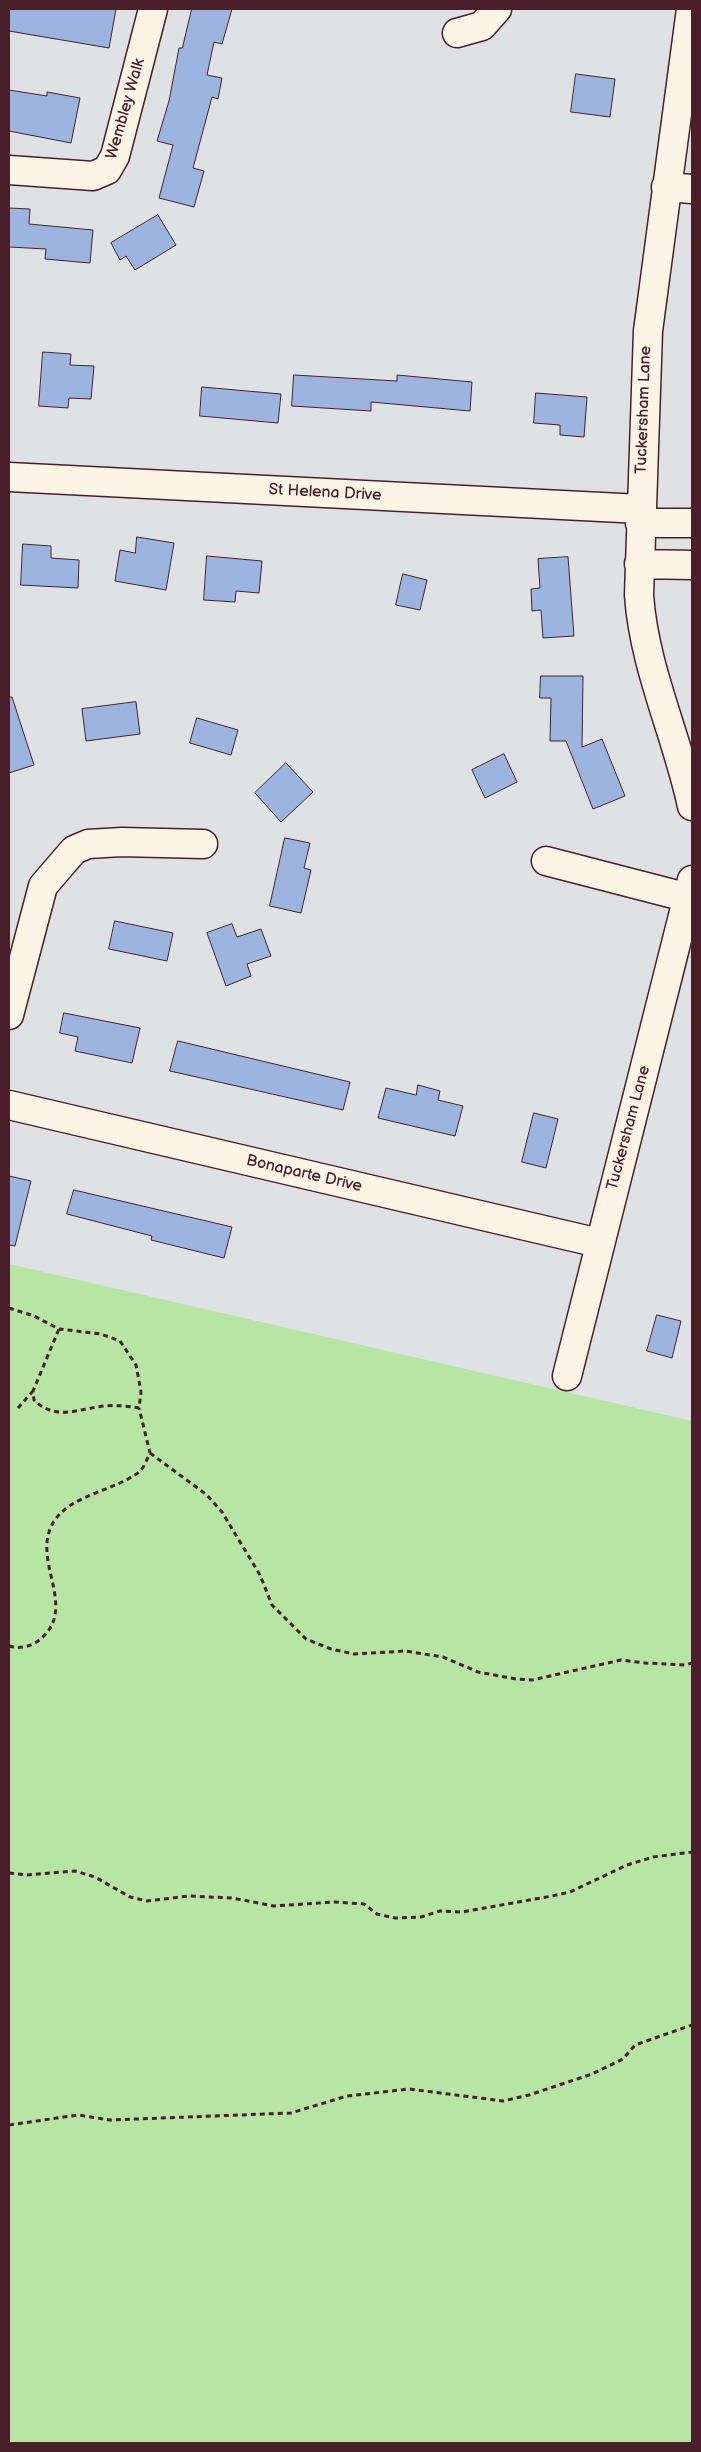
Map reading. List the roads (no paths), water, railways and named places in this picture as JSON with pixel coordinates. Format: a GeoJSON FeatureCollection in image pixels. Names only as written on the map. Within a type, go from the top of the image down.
{"type":"FeatureCollection","features":[{"type":"Feature","properties":{"kind":"street","name":"Wembley Walk"},"geometry":{"type":"LineString","coordinates":[[9,170],[93,176],[107,170],[115,156],[152,9]]}},
{"type":"Feature","properties":{"kind":"street"},"geometry":{"type":"LineString","coordinates":[[457,33],[482,26],[497,9]]}},
{"type":"Feature","properties":{"kind":"street","name":"Tuckersham Lane"},"geometry":{"type":"LineString","coordinates":[[691,9],[679,188],[648,331],[639,564],[641,624],[659,693],[685,772],[692,806]]}},
{"type":"Feature","properties":{"kind":"street","name":"St Helena Drive"},"geometry":{"type":"LineString","coordinates":[[9,478],[640,516],[692,522]]}},
{"type":"Feature","properties":{"kind":"street"},"geometry":{"type":"LineString","coordinates":[[639,564],[692,565]]}},
{"type":"Feature","properties":{"kind":"street"},"geometry":{"type":"LineString","coordinates":[[9,1015],[43,886],[74,850],[88,844],[122,842],[202,844]]}},
{"type":"Feature","properties":{"kind":"street"},"geometry":{"type":"LineString","coordinates":[[546,861],[690,889]]}},
{"type":"Feature","properties":{"kind":"street","name":"Tuckersham Lane"},"geometry":{"type":"LineString","coordinates":[[566,1376],[690,889]]}},
{"type":"Feature","properties":{"kind":"street","name":"Bonaparte Drive"},"geometry":{"type":"LineString","coordinates":[[9,1105],[599,1243]]}}]}
